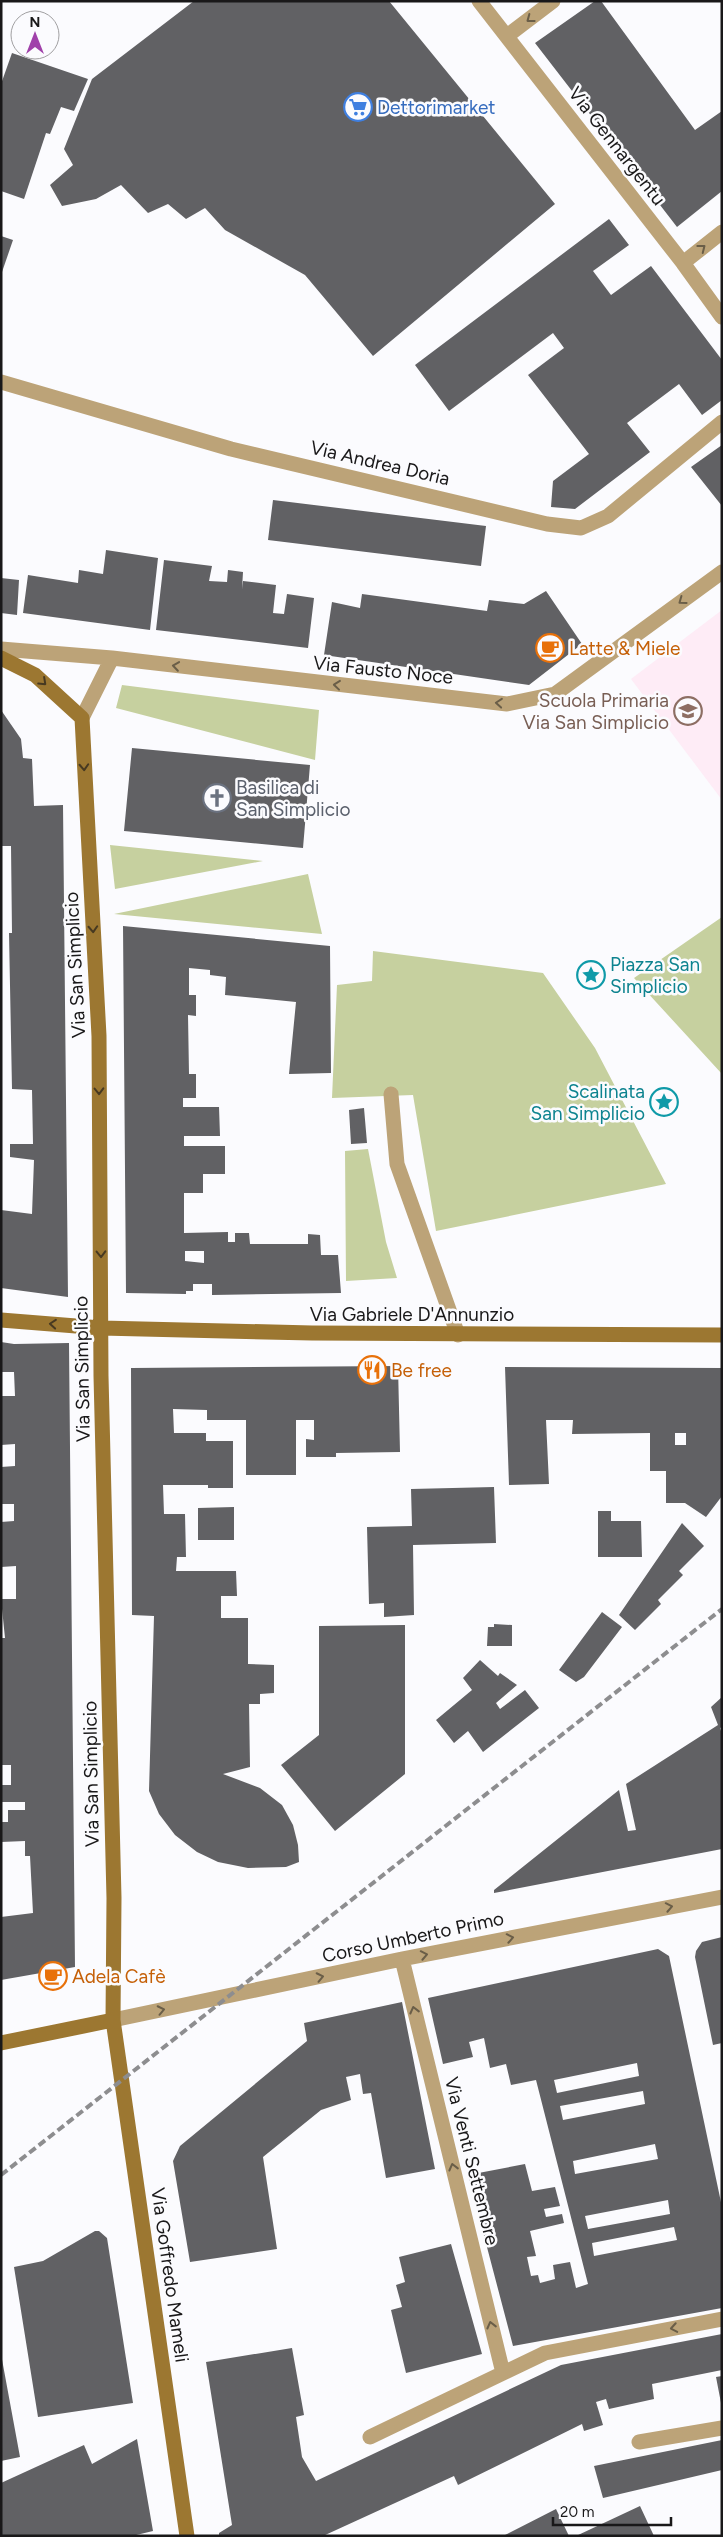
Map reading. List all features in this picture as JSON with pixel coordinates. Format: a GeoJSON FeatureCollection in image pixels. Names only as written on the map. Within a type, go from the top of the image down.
{"type":"FeatureCollection","features":[{"type":"Feature","properties":{"kind":"main road"},"geometry":{"type":"LineString","coordinates":[[1,658],[35,675],[82,718]]}},
{"type":"Feature","properties":{"kind":"main road","name":"Via San Simplicio"},"geometry":{"type":"LineString","coordinates":[[82,718],[98,1036],[114,1898],[113,2020]]}},
{"type":"Feature","properties":{"kind":"main road","name":"Via Gabriele D'Annunzio"},"geometry":{"type":"LineString","coordinates":[[1,1320],[102,1328],[458,1335],[722,1334]]}},
{"type":"Feature","properties":{"kind":"main road"},"geometry":{"type":"LineString","coordinates":[[1,2043],[113,2020]]}},
{"type":"Feature","properties":{"kind":"main road","name":"Via Goffredo Mameli"},"geometry":{"type":"LineString","coordinates":[[113,2020],[187,2536]]}},
{"type":"Feature","properties":{"kind":"street","name":"Via Gennargentu"},"geometry":{"type":"LineString","coordinates":[[479,1],[683,263],[722,317]]}},
{"type":"Feature","properties":{"kind":"street"},"geometry":{"type":"LineString","coordinates":[[506,36],[553,1]]}},
{"type":"Feature","properties":{"kind":"street"},"geometry":{"type":"LineString","coordinates":[[683,263],[722,232]]}},
{"type":"Feature","properties":{"kind":"street","name":"Via Andrea Doria"},"geometry":{"type":"LineString","coordinates":[[1,382],[231,448],[547,524],[580,528],[608,516],[722,422]]}},
{"type":"Feature","properties":{"kind":"street","name":"Via Fausto Noce"},"geometry":{"type":"LineString","coordinates":[[1,649],[112,658],[506,704],[555,694],[722,572]]}},
{"type":"Feature","properties":{"kind":"street","name":"Via San Simplicio"},"geometry":{"type":"LineString","coordinates":[[82,718],[112,658]]}},
{"type":"Feature","properties":{"kind":"street"},"geometry":{"type":"LineString","coordinates":[[391,1094],[397,1164],[458,1335]]}},
{"type":"Feature","properties":{"kind":"street","name":"Corso Umberto Primo"},"geometry":{"type":"LineString","coordinates":[[113,2020],[402,1959],[722,1897]]}},
{"type":"Feature","properties":{"kind":"street","name":"Via Venti Settembre"},"geometry":{"type":"LineString","coordinates":[[402,1959],[503,2373]]}},
{"type":"Feature","properties":{"kind":"street"},"geometry":{"type":"LineString","coordinates":[[370,2437],[545,2353],[722,2319]]}},
{"type":"Feature","properties":{"kind":"street"},"geometry":{"type":"LineString","coordinates":[[639,2442],[722,2428]]}},
{"type":"Feature","properties":{"kind":"shaded area","name":"Scuola Primaria Via San Simplicio"},"geometry":{"type":"Polygon","coordinates":[[[722,610],[722,800],[631,679],[722,610]]]}},
{"type":"Feature","properties":{"kind":"green space"},"geometry":{"type":"Polygon","coordinates":[[[122,685],[319,710],[315,760],[116,708],[122,685]]]}},
{"type":"Feature","properties":{"kind":"green space"},"geometry":{"type":"Polygon","coordinates":[[[110,845],[263,861],[115,889],[110,845]]]}},
{"type":"Feature","properties":{"kind":"green space"},"geometry":{"type":"Polygon","coordinates":[[[308,874],[322,934],[114,914],[308,874]]]}},
{"type":"Feature","properties":{"kind":"green space"},"geometry":{"type":"Polygon","coordinates":[[[722,917],[722,1074],[634,978],[722,917]]]}},
{"type":"Feature","properties":{"kind":"green space"},"geometry":{"type":"Polygon","coordinates":[[[373,951],[543,973],[595,1048],[666,1184],[436,1231],[413,1095],[332,1098],[337,985],[372,981],[373,951]]]}},
{"type":"Feature","properties":{"kind":"green space"},"geometry":{"type":"Polygon","coordinates":[[[368,1149],[386,1242],[397,1278],[346,1281],[345,1151],[368,1149]]]}},
{"type":"Feature","properties":{"kind":"building"},"geometry":{"type":"Polygon","coordinates":[[[194,1],[389,1],[555,204],[373,356],[305,275],[225,230],[205,208],[186,219],[168,204],[148,213],[121,185],[96,199],[62,206],[50,185],[73,165],[64,149],[92,79],[194,1]]]}},
{"type":"Feature","properties":{"kind":"building"},"geometry":{"type":"Polygon","coordinates":[[[595,1],[601,1],[695,130],[722,111],[722,191],[677,227],[535,43],[595,1]]]}},
{"type":"Feature","properties":{"kind":"building"},"geometry":{"type":"Polygon","coordinates":[[[10,59],[32,60],[88,79],[74,111],[61,107],[50,134],[46,133],[24,199],[1,191],[1,84],[10,59]]]}},
{"type":"Feature","properties":{"kind":"building"},"geometry":{"type":"Polygon","coordinates":[[[609,219],[629,245],[593,271],[611,295],[651,266],[722,360],[722,400],[702,415],[679,384],[627,423],[650,452],[575,509],[551,507],[553,481],[589,454],[528,375],[564,348],[553,333],[449,411],[415,365],[609,219]]]}},
{"type":"Feature","properties":{"kind":"building"},"geometry":{"type":"Polygon","coordinates":[[[1,236],[13,240],[2,272],[1,272],[1,236]]]}},
{"type":"Feature","properties":{"kind":"building"},"geometry":{"type":"Polygon","coordinates":[[[722,445],[722,506],[691,467],[722,445]]]}},
{"type":"Feature","properties":{"kind":"building"},"geometry":{"type":"Polygon","coordinates":[[[273,500],[486,526],[481,566],[268,540],[273,500]]]}},
{"type":"Feature","properties":{"kind":"building"},"geometry":{"type":"Polygon","coordinates":[[[106,550],[158,558],[150,630],[23,613],[28,575],[78,583],[79,570],[103,574],[106,550]]]}},
{"type":"Feature","properties":{"kind":"building"},"geometry":{"type":"Polygon","coordinates":[[[164,560],[212,566],[209,581],[227,582],[228,570],[243,572],[242,589],[243,581],[276,585],[273,613],[284,614],[287,594],[314,598],[308,648],[156,630],[164,560]]]}},
{"type":"Feature","properties":{"kind":"building"},"geometry":{"type":"Polygon","coordinates":[[[1,578],[19,580],[17,615],[1,613],[1,578]]]}},
{"type":"Feature","properties":{"kind":"building"},"geometry":{"type":"Polygon","coordinates":[[[546,591],[582,644],[529,685],[324,655],[332,602],[360,608],[362,594],[487,611],[489,600],[524,604],[546,591]]]}},
{"type":"Feature","properties":{"kind":"building"},"geometry":{"type":"Polygon","coordinates":[[[1,710],[21,739],[23,758],[32,759],[34,806],[63,805],[68,1297],[1,1288],[1,1210],[32,1214],[34,1160],[10,1157],[10,1144],[33,1144],[32,1090],[12,1089],[9,933],[12,933],[11,846],[1,846],[1,710]]]}},
{"type":"Feature","properties":{"kind":"building","name":"Basilica di San Simplicio"},"geometry":{"type":"Polygon","coordinates":[[[132,748],[310,765],[303,848],[124,831],[132,748]]]}},
{"type":"Feature","properties":{"kind":"building"},"geometry":{"type":"Polygon","coordinates":[[[123,926],[330,946],[331,1073],[289,1074],[296,1002],[225,995],[226,977],[210,975],[210,970],[189,968],[189,995],[196,995],[196,1016],[188,1015],[189,1074],[196,1074],[196,1098],[183,1098],[183,1107],[219,1107],[220,1136],[184,1136],[184,1146],[225,1146],[225,1174],[203,1174],[203,1193],[184,1193],[184,1233],[228,1232],[228,1242],[235,1242],[235,1233],[249,1233],[250,1244],[308,1244],[308,1234],[320,1235],[321,1255],[338,1255],[341,1293],[212,1295],[212,1284],[193,1284],[193,1291],[186,1291],[186,1294],[126,1293],[123,926]],[[185,1251],[185,1261],[204,1263],[204,1251],[185,1251]]]}},
{"type":"Feature","properties":{"kind":"building"},"geometry":{"type":"Polygon","coordinates":[[[364,1108],[367,1143],[351,1144],[349,1110],[364,1108]]]}},
{"type":"Feature","properties":{"kind":"building"},"geometry":{"type":"Polygon","coordinates":[[[1,1342],[14,1344],[69,1343],[75,1967],[1,1980],[1,1917],[33,1913],[30,1856],[25,1856],[25,1841],[1,1842],[1,1822],[8,1822],[8,1810],[25,1810],[25,1802],[1,1802],[1,1785],[11,1785],[11,1765],[1,1765],[1,1638],[5,1638],[1,1599],[16,1599],[16,1566],[1,1567],[1,1522],[14,1521],[14,1504],[1,1504],[1,1467],[15,1466],[15,1444],[1,1445],[1,1396],[15,1396],[14,1372],[1,1372],[1,1342]]]}},
{"type":"Feature","properties":{"kind":"building"},"geometry":{"type":"Polygon","coordinates":[[[398,1366],[400,1452],[336,1453],[336,1457],[306,1457],[306,1439],[314,1440],[314,1420],[296,1420],[296,1475],[246,1475],[246,1420],[207,1420],[207,1410],[173,1409],[174,1433],[206,1433],[206,1441],[233,1441],[233,1488],[208,1488],[208,1485],[163,1485],[164,1514],[185,1514],[186,1557],[177,1557],[176,1571],[236,1571],[237,1596],[221,1596],[221,1618],[248,1618],[248,1664],[274,1665],[274,1693],[260,1694],[260,1704],[249,1704],[250,1767],[223,1774],[260,1788],[282,1805],[293,1825],[298,1845],[299,1862],[286,1867],[248,1868],[218,1862],[197,1852],[175,1835],[159,1814],[149,1791],[154,1616],[132,1615],[131,1368],[398,1366]]]}},
{"type":"Feature","properties":{"kind":"building"},"geometry":{"type":"Polygon","coordinates":[[[505,1367],[722,1368],[722,1496],[706,1517],[685,1503],[666,1503],[666,1471],[650,1471],[650,1433],[572,1434],[573,1420],[546,1420],[549,1484],[509,1485],[505,1367]],[[675,1433],[675,1445],[686,1445],[686,1433],[675,1433]]]}},
{"type":"Feature","properties":{"kind":"building"},"geometry":{"type":"Polygon","coordinates":[[[494,1487],[496,1543],[413,1545],[414,1615],[384,1617],[384,1603],[369,1604],[367,1527],[412,1526],[411,1489],[494,1487]]]}},
{"type":"Feature","properties":{"kind":"building"},"geometry":{"type":"Polygon","coordinates":[[[234,1507],[234,1540],[198,1540],[198,1508],[234,1507]]]}},
{"type":"Feature","properties":{"kind":"building"},"geometry":{"type":"Polygon","coordinates":[[[598,1511],[611,1511],[611,1521],[641,1521],[642,1557],[598,1557],[598,1511]]]}},
{"type":"Feature","properties":{"kind":"building"},"geometry":{"type":"Polygon","coordinates":[[[682,1523],[704,1546],[679,1571],[683,1575],[658,1600],[661,1604],[635,1630],[619,1615],[682,1523]]]}},
{"type":"Feature","properties":{"kind":"building"},"geometry":{"type":"Polygon","coordinates":[[[602,1612],[622,1627],[584,1677],[576,1682],[559,1670],[602,1612]]]}},
{"type":"Feature","properties":{"kind":"building"},"geometry":{"type":"Polygon","coordinates":[[[494,1624],[512,1625],[512,1646],[487,1646],[488,1627],[494,1627],[494,1624]]]}},
{"type":"Feature","properties":{"kind":"building"},"geometry":{"type":"Polygon","coordinates":[[[405,1625],[405,1774],[335,1831],[281,1765],[319,1735],[319,1626],[405,1625]]]}},
{"type":"Feature","properties":{"kind":"building"},"geometry":{"type":"Polygon","coordinates":[[[480,1660],[498,1676],[500,1673],[517,1685],[496,1703],[500,1709],[525,1690],[539,1708],[483,1752],[468,1731],[454,1743],[436,1720],[472,1690],[463,1678],[480,1660]]]}},
{"type":"Feature","properties":{"kind":"building"},"geometry":{"type":"Polygon","coordinates":[[[722,1697],[722,1727],[720,1728],[722,1734],[722,1849],[494,1893],[494,1890],[619,1790],[628,1831],[636,1830],[626,1784],[718,1725],[711,1707],[722,1697]]]}},
{"type":"Feature","properties":{"kind":"building"},"geometry":{"type":"Polygon","coordinates":[[[722,1937],[722,2043],[713,2045],[695,1957],[696,1951],[702,1942],[722,1937]]]}},
{"type":"Feature","properties":{"kind":"building"},"geometry":{"type":"Polygon","coordinates":[[[658,1949],[669,1956],[722,2207],[722,2308],[513,2346],[468,2175],[525,2164],[532,2191],[555,2187],[560,2206],[544,2209],[546,2217],[562,2214],[564,2223],[530,2231],[536,2256],[527,2257],[531,2276],[538,2275],[540,2283],[555,2279],[553,2265],[570,2262],[576,2288],[588,2284],[536,2080],[511,2085],[506,2064],[490,2068],[484,2038],[469,2042],[473,2057],[443,2064],[428,1998],[658,1949]],[[637,2063],[554,2080],[557,2093],[639,2076],[637,2063]],[[643,2091],[560,2106],[563,2120],[645,2104],[643,2091]],[[655,2144],[573,2161],[575,2174],[658,2159],[655,2144]],[[668,2200],[585,2216],[588,2229],[670,2214],[668,2200]],[[674,2227],[592,2243],[594,2256],[677,2240],[674,2227]]]}},
{"type":"Feature","properties":{"kind":"building"},"geometry":{"type":"Polygon","coordinates":[[[402,2002],[435,2169],[386,2178],[371,2093],[363,2094],[360,2074],[346,2077],[351,2100],[321,2110],[263,2157],[277,2249],[190,2262],[173,2161],[180,2146],[307,2041],[304,2023],[402,2002]]]}},
{"type":"Feature","properties":{"kind":"building"},"geometry":{"type":"Polygon","coordinates":[[[95,2231],[99,2231],[107,2238],[133,2403],[38,2417],[14,2267],[43,2261],[95,2231]]]}},
{"type":"Feature","properties":{"kind":"building"},"geometry":{"type":"Polygon","coordinates":[[[451,2244],[482,2354],[406,2373],[391,2310],[402,2307],[396,2285],[405,2282],[399,2257],[451,2244]]]}},
{"type":"Feature","properties":{"kind":"building"},"geometry":{"type":"Polygon","coordinates":[[[722,2334],[722,2370],[652,2384],[654,2399],[609,2409],[606,2399],[596,2402],[603,2425],[584,2431],[582,2424],[458,2485],[454,2476],[323,2536],[219,2536],[219,2533],[232,2525],[206,2362],[292,2348],[304,2415],[296,2417],[302,2457],[316,2481],[561,2365],[722,2334]]]}},
{"type":"Feature","properties":{"kind":"building"},"geometry":{"type":"Polygon","coordinates":[[[1,2354],[20,2457],[1,2461],[1,2354]]]}},
{"type":"Feature","properties":{"kind":"building"},"geometry":{"type":"Polygon","coordinates":[[[722,2376],[722,2403],[721,2403],[716,2377],[722,2376]]]}},
{"type":"Feature","properties":{"kind":"building"},"geometry":{"type":"Polygon","coordinates":[[[137,2439],[153,2531],[132,2536],[1,2536],[1,2483],[84,2445],[92,2464],[137,2439]]]}},
{"type":"Feature","properties":{"kind":"building"},"geometry":{"type":"Polygon","coordinates":[[[722,2440],[722,2470],[603,2498],[594,2466],[722,2440]]]}},
{"type":"Feature","properties":{"kind":"building"},"geometry":{"type":"Polygon","coordinates":[[[640,2506],[654,2536],[576,2536],[640,2506]]]}},
{"type":"Feature","properties":{"kind":"building"},"geometry":{"type":"Polygon","coordinates":[[[556,2509],[569,2536],[503,2536],[556,2509]]]}},
{"type":"Feature","properties":{"kind":"railway"},"geometry":{"type":"LineString","coordinates":[[1,2175],[722,1609]]}},
{"type":"Feature","properties":{"kind":"place","name":"Dettorimarket"},"geometry":{"type":"Point","coordinates":[358,107]}},
{"type":"Feature","properties":{"kind":"place","name":"Latte & Miele"},"geometry":{"type":"Point","coordinates":[550,648]}},
{"type":"Feature","properties":{"kind":"place","name":"Scuola Primaria Via San Simplicio"},"geometry":{"type":"Point","coordinates":[688,711]}},
{"type":"Feature","properties":{"kind":"place","name":"Basilica di San Simplicio"},"geometry":{"type":"Point","coordinates":[217,798]}},
{"type":"Feature","properties":{"kind":"place","name":"Piazza San Simplicio"},"geometry":{"type":"Point","coordinates":[591,975]}},
{"type":"Feature","properties":{"kind":"place","name":"Scalinata San Simplicio"},"geometry":{"type":"Point","coordinates":[664,1102]}},
{"type":"Feature","properties":{"kind":"place","name":"Be free"},"geometry":{"type":"Point","coordinates":[372,1370]}},
{"type":"Feature","properties":{"kind":"place","name":"Adela Cafè"},"geometry":{"type":"Point","coordinates":[53,1976]}}]}
